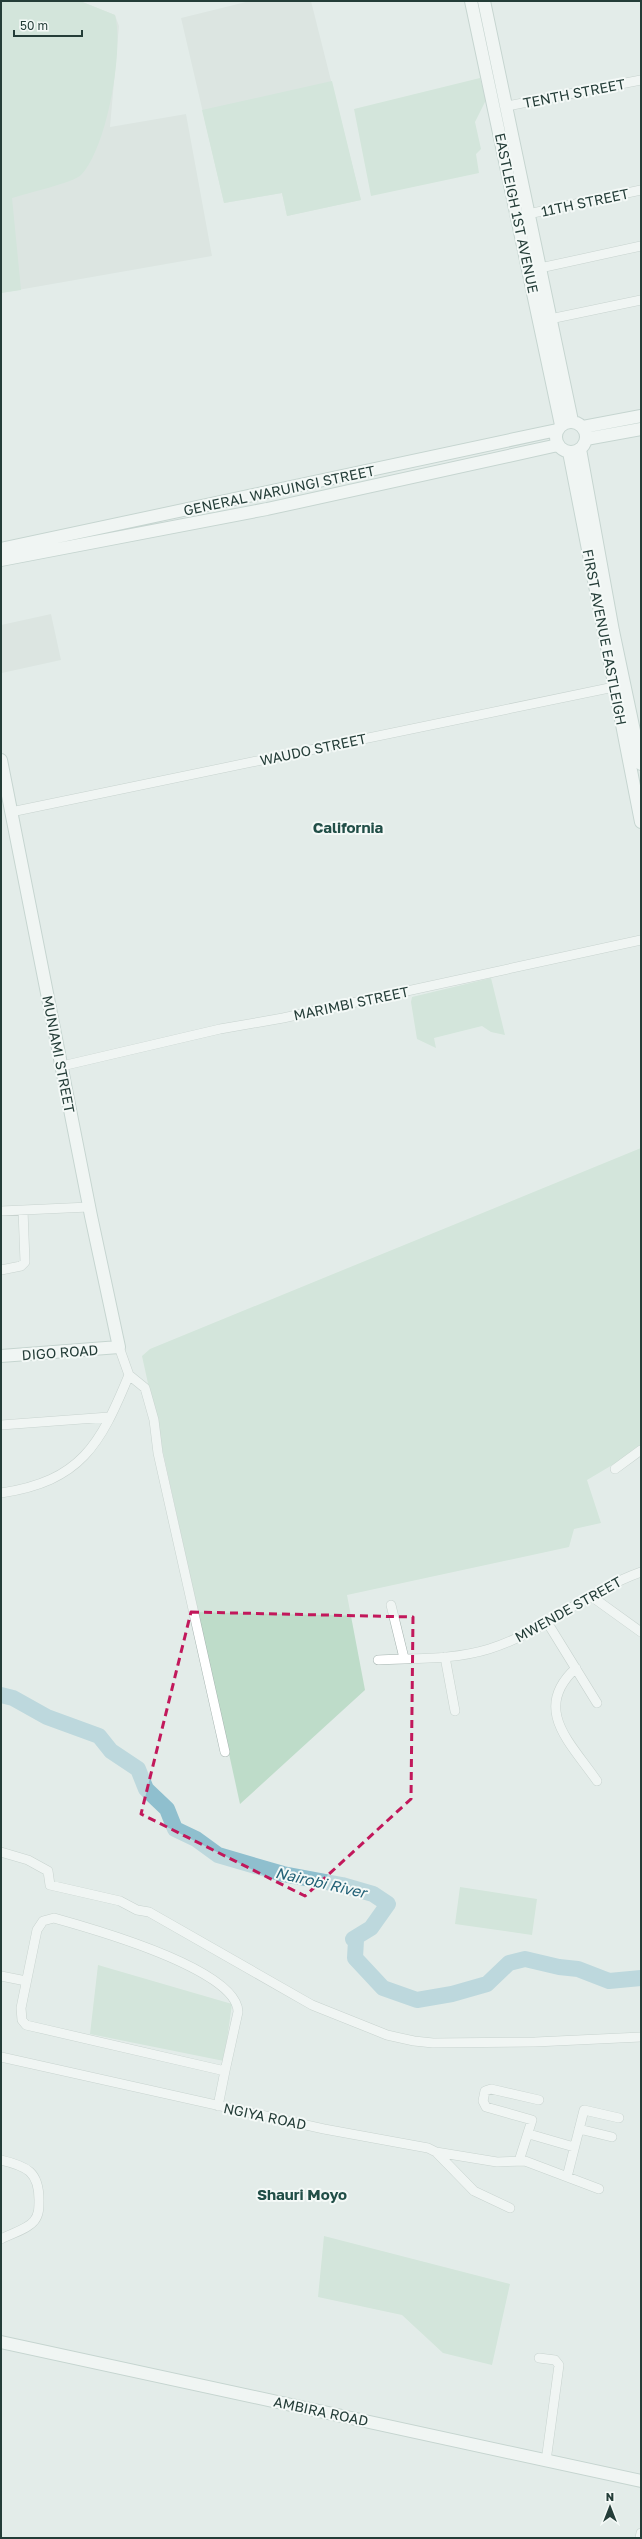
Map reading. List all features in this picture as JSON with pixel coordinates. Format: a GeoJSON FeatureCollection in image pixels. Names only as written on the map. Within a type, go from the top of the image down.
{"type":"FeatureCollection","features":[{"type":"Feature","properties":{"kind":"main road","name":"EASTLEIGH 1ST AVENUE"},"geometry":{"type":"LineString","coordinates":[[471,1],[563,425]]}},
{"type":"Feature","properties":{"kind":"main road","name":"EASTLEIGH 1ST AVENUE"},"geometry":{"type":"LineString","coordinates":[[484,1],[550,319],[563,425]]}},
{"type":"Feature","properties":{"kind":"main road"},"geometry":{"type":"LineString","coordinates":[[580,442],[641,416]]}},
{"type":"Feature","properties":{"kind":"main road"},"geometry":{"type":"LineString","coordinates":[[563,425],[580,442]]}},
{"type":"Feature","properties":{"kind":"main road"},"geometry":{"type":"LineString","coordinates":[[563,425],[558,445],[580,442],[641,429]]}},
{"type":"Feature","properties":{"kind":"main road","name":"GENERAL WARUINGI STREET"},"geometry":{"type":"LineString","coordinates":[[1,549],[263,493],[563,425]]}},
{"type":"Feature","properties":{"kind":"main road","name":"FIRST AVENUE EASTLEIGH"},"geometry":{"type":"LineString","coordinates":[[580,442],[614,687],[641,822]]}},
{"type":"Feature","properties":{"kind":"main road","name":"FIRST AVENUE EASTLEIGH"},"geometry":{"type":"LineString","coordinates":[[580,442],[613,631],[641,764]]}},
{"type":"Feature","properties":{"kind":"main road","name":"GENERAL WARUINGI STREET"},"geometry":{"type":"LineString","coordinates":[[1,560],[267,509],[558,445]]}},
{"type":"Feature","properties":{"kind":"main road"},"geometry":{"type":"LineString","coordinates":[[263,493],[267,509]]}},
{"type":"Feature","properties":{"kind":"main road","name":"MUNIAMI STREET"},"geometry":{"type":"LineString","coordinates":[[1,760],[89,1207],[119,1347]]}},
{"type":"Feature","properties":{"kind":"main road","name":"DIGO ROAD"},"geometry":{"type":"LineString","coordinates":[[1,1356],[119,1347]]}},
{"type":"Feature","properties":{"kind":"main road","name":"AMBIRA ROAD"},"geometry":{"type":"LineString","coordinates":[[1,2342],[641,2481]]}},
{"type":"Feature","properties":{"kind":"street","name":"TENTH STREET"},"geometry":{"type":"LineString","coordinates":[[507,106],[641,80]]}},
{"type":"Feature","properties":{"kind":"street","name":"11TH STREET"},"geometry":{"type":"LineString","coordinates":[[528,214],[641,190]]}},
{"type":"Feature","properties":{"kind":"street"},"geometry":{"type":"LineString","coordinates":[[540,268],[641,246]]}},
{"type":"Feature","properties":{"kind":"street"},"geometry":{"type":"LineString","coordinates":[[550,319],[641,300]]}},
{"type":"Feature","properties":{"kind":"street","name":"WAUDO STREET"},"geometry":{"type":"LineString","coordinates":[[11,812],[614,687]]}},
{"type":"Feature","properties":{"kind":"street","name":"MARIMBI STREET"},"geometry":{"type":"LineString","coordinates":[[62,1066],[220,1029],[282,1018],[641,940]]}},
{"type":"Feature","properties":{"kind":"street"},"geometry":{"type":"LineString","coordinates":[[1,1210],[89,1207]]}},
{"type":"Feature","properties":{"kind":"street"},"geometry":{"type":"LineString","coordinates":[[1,1270],[21,1266],[25,1262],[23,1210]]}},
{"type":"Feature","properties":{"kind":"street"},"geometry":{"type":"LineString","coordinates":[[119,1347],[129,1375],[145,1388],[154,1420],[158,1453],[225,1752]]}},
{"type":"Feature","properties":{"kind":"street"},"geometry":{"type":"LineString","coordinates":[[1,1493],[25,1489],[52,1480],[78,1464],[99,1436],[129,1375]]}},
{"type":"Feature","properties":{"kind":"street"},"geometry":{"type":"LineString","coordinates":[[1,1425],[109,1417]]}},
{"type":"Feature","properties":{"kind":"street"},"geometry":{"type":"LineString","coordinates":[[615,1469],[641,1450]]}},
{"type":"Feature","properties":{"kind":"street","name":"MWENDE STREET"},"geometry":{"type":"LineString","coordinates":[[378,1660],[445,1657],[490,1648],[547,1622],[623,1578],[641,1572]]}},
{"type":"Feature","properties":{"kind":"street"},"geometry":{"type":"LineString","coordinates":[[591,1596],[641,1632]]}},
{"type":"Feature","properties":{"kind":"street"},"geometry":{"type":"LineString","coordinates":[[391,1605],[404,1658]]}},
{"type":"Feature","properties":{"kind":"street"},"geometry":{"type":"LineString","coordinates":[[547,1622],[597,1703]]}},
{"type":"Feature","properties":{"kind":"street"},"geometry":{"type":"LineString","coordinates":[[445,1657],[455,1711]]}},
{"type":"Feature","properties":{"kind":"street"},"geometry":{"type":"LineString","coordinates":[[576,1668],[561,1684],[554,1703],[554,1712],[561,1730],[597,1781]]}},
{"type":"Feature","properties":{"kind":"street"},"geometry":{"type":"LineString","coordinates":[[1,1852],[28,1860],[48,1871],[50,1885],[120,1901],[137,1910],[149,1912],[312,2005],[387,2035],[414,2041],[433,2043],[535,2042],[641,2037]]}},
{"type":"Feature","properties":{"kind":"street"},"geometry":{"type":"LineString","coordinates":[[218,2106],[225,2071],[237,2026],[238,2004],[233,1996],[194,1968],[147,1947],[54,1918],[43,1921],[37,1930],[21,2008],[22,2020],[26,2025],[225,2071]]}},
{"type":"Feature","properties":{"kind":"street"},"geometry":{"type":"LineString","coordinates":[[1,1976],[26,1981]]}},
{"type":"Feature","properties":{"kind":"street","name":"NGIYA ROAD"},"geometry":{"type":"LineString","coordinates":[[1,2057],[324,2129],[417,2145],[436,2152],[474,2191],[510,2208]]}},
{"type":"Feature","properties":{"kind":"street"},"geometry":{"type":"LineString","coordinates":[[519,2160],[532,2123],[530,2118],[486,2106],[483,2101],[485,2092],[491,2089],[539,2100]]}},
{"type":"Feature","properties":{"kind":"street"},"geometry":{"type":"LineString","coordinates":[[567,2177],[584,2110],[619,2118]]}},
{"type":"Feature","properties":{"kind":"street"},"geometry":{"type":"LineString","coordinates":[[579,2129],[612,2137]]}},
{"type":"Feature","properties":{"kind":"street"},"geometry":{"type":"LineString","coordinates":[[529,2134],[574,2147]]}},
{"type":"Feature","properties":{"kind":"street"},"geometry":{"type":"LineString","coordinates":[[436,2152],[497,2162],[525,2160],[599,2189]]}},
{"type":"Feature","properties":{"kind":"street"},"geometry":{"type":"LineString","coordinates":[[1,2160],[27,2169],[34,2175],[39,2198],[38,2214],[33,2222],[1,2239]]}},
{"type":"Feature","properties":{"kind":"street"},"geometry":{"type":"LineString","coordinates":[[540,2358],[555,2360],[559,2366],[546,2461]]}},
{"type":"Feature","properties":{"kind":"street"},"geometry":{"type":"LineString","coordinates":[[640,2538],[641,2534]]}},
{"type":"Feature","properties":{"kind":"highlighted area"},"geometry":{"type":"Polygon","coordinates":[[[191,1612],[413,1617],[411,1799],[305,1896],[141,1814],[191,1612]]]}},
{"type":"Feature","properties":{"kind":"shaded area"},"geometry":{"type":"Polygon","coordinates":[[[1,1],[80,1],[115,15],[119,26],[110,127],[186,114],[212,256],[1,293],[1,1]]]}},
{"type":"Feature","properties":{"kind":"shaded area"},"geometry":{"type":"Polygon","coordinates":[[[250,1],[311,1],[361,200],[287,216],[282,193],[224,203],[181,18],[250,1]]]}},
{"type":"Feature","properties":{"kind":"shaded area"},"geometry":{"type":"Polygon","coordinates":[[[51,614],[61,660],[2,673],[1,625],[51,614]]]}},
{"type":"Feature","properties":{"kind":"green space"},"geometry":{"type":"Polygon","coordinates":[[[1,1],[80,1],[115,15],[117,51],[115,74],[106,122],[99,144],[90,162],[81,175],[60,184],[12,198],[21,290],[1,293],[1,1]]]}},
{"type":"Feature","properties":{"kind":"green space"},"geometry":{"type":"Polygon","coordinates":[[[480,78],[486,100],[475,122],[481,149],[476,154],[479,173],[371,196],[354,109],[480,78]]]}},
{"type":"Feature","properties":{"kind":"green space"},"geometry":{"type":"Polygon","coordinates":[[[332,81],[361,200],[287,216],[282,193],[224,203],[202,110],[332,81]]]}},
{"type":"Feature","properties":{"kind":"green space"},"geometry":{"type":"Polygon","coordinates":[[[491,978],[505,1035],[491,1032],[482,1026],[434,1038],[436,1048],[417,1039],[411,1002],[412,997],[491,978]]]}},
{"type":"Feature","properties":{"kind":"green space"},"geometry":{"type":"Polygon","coordinates":[[[641,1148],[641,1448],[587,1480],[601,1523],[574,1529],[569,1547],[347,1595],[365,1690],[240,1804],[142,1356],[150,1349],[641,1148]]]}},
{"type":"Feature","properties":{"kind":"green space"},"geometry":{"type":"Polygon","coordinates":[[[460,1887],[537,1899],[532,1935],[455,1924],[460,1887]]]}},
{"type":"Feature","properties":{"kind":"green space"},"geometry":{"type":"Polygon","coordinates":[[[98,1965],[232,2004],[224,2061],[90,2034],[98,1965]]]}},
{"type":"Feature","properties":{"kind":"green space"},"geometry":{"type":"Polygon","coordinates":[[[324,2236],[510,2284],[492,2365],[443,2353],[402,2315],[318,2297],[324,2236]]]}},
{"type":"Feature","properties":{"kind":"waterway","name":"Nairobi River"},"geometry":{"type":"LineString","coordinates":[[1,1695],[13,1698],[47,1717],[99,1736],[111,1751],[138,1769],[146,1789],[167,1809],[175,1829],[196,1839],[218,1855],[283,1874],[342,1885],[373,1894],[388,1904],[371,1928],[353,1939],[356,1940],[355,1958],[383,1988],[417,2000],[452,1994],[487,1984],[509,1963],[525,1959],[559,1967],[578,1969],[609,1981],[641,1978]]}},
{"type":"Feature","properties":{"kind":"district","name":"California"},"geometry":{"type":"Point","coordinates":[348,827]}},
{"type":"Feature","properties":{"kind":"district","name":"Shauri Moyo"},"geometry":{"type":"Point","coordinates":[302,2194]}}]}
